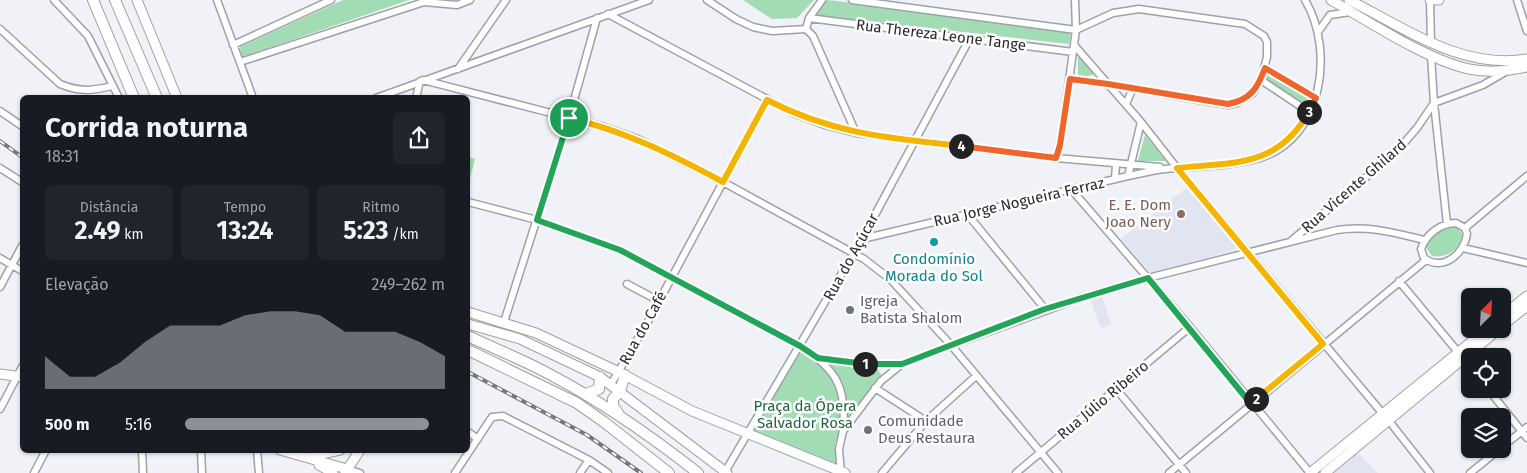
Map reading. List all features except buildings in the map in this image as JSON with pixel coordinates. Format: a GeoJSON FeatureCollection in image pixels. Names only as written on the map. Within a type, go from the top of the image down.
{"type":"FeatureCollection","features":[{"type":"Feature","properties":{"kind":"highway"},"geometry":{"type":"LineString","coordinates":[[92,0],[133,95]]}},
{"type":"Feature","properties":{"kind":"highway"},"geometry":{"type":"LineString","coordinates":[[115,0],[156,95]]}},
{"type":"Feature","properties":{"kind":"highway"},"geometry":{"type":"LineString","coordinates":[[470,337],[549,374],[586,394],[618,414],[698,473]]}},
{"type":"Feature","properties":{"kind":"highway"},"geometry":{"type":"LineString","coordinates":[[470,351],[577,404],[604,422],[669,473]]}},
{"type":"Feature","properties":{"kind":"highway"},"geometry":{"type":"LineString","coordinates":[[618,414],[613,406],[612,399],[620,391],[622,373]]}},
{"type":"Feature","properties":{"kind":"highway"},"geometry":{"type":"LineString","coordinates":[[586,394],[599,389],[600,377]]}},
{"type":"Feature","properties":{"kind":"main road"},"geometry":{"type":"LineString","coordinates":[[137,0],[176,95]]}},
{"type":"Feature","properties":{"kind":"main road"},"geometry":{"type":"LineString","coordinates":[[1331,0],[1431,55],[1469,69],[1511,70],[1527,67]]}},
{"type":"Feature","properties":{"kind":"main road"},"geometry":{"type":"LineString","coordinates":[[1349,0],[1452,52],[1484,60],[1506,62],[1527,59]]}},
{"type":"Feature","properties":{"kind":"main road"},"geometry":{"type":"LineString","coordinates":[[1430,0],[1439,0]]}},
{"type":"Feature","properties":{"kind":"main road"},"geometry":{"type":"LineString","coordinates":[[1511,309],[1527,296]]}},
{"type":"Feature","properties":{"kind":"main road"},"geometry":{"type":"LineString","coordinates":[[1511,319],[1527,306]]}},
{"type":"Feature","properties":{"kind":"main road"},"geometry":{"type":"LineString","coordinates":[[470,313],[536,333],[622,373],[692,411],[843,472]]}},
{"type":"Feature","properties":{"kind":"main road"},"geometry":{"type":"LineString","coordinates":[[470,324],[536,333]]}},
{"type":"Feature","properties":{"kind":"main road"},"geometry":{"type":"LineString","coordinates":[[486,328],[543,349],[600,377],[726,472]]}},
{"type":"Feature","properties":{"kind":"main road"},"geometry":{"type":"LineString","coordinates":[[1468,348],[1478,338]]}},
{"type":"Feature","properties":{"kind":"main road"},"geometry":{"type":"LineString","coordinates":[[1471,348],[1486,338]]}},
{"type":"Feature","properties":{"kind":"main road"},"geometry":{"type":"LineString","coordinates":[[1325,473],[1386,418],[1461,355]]}},
{"type":"Feature","properties":{"kind":"main road"},"geometry":{"type":"LineString","coordinates":[[0,374],[20,377]]}},
{"type":"Feature","properties":{"kind":"main road"},"geometry":{"type":"LineString","coordinates":[[1310,473],[1386,418]]}},
{"type":"Feature","properties":{"kind":"main road"},"geometry":{"type":"LineString","coordinates":[[291,453],[346,471],[358,453]]}},
{"type":"Feature","properties":{"kind":"main road"},"geometry":{"type":"LineString","coordinates":[[298,455],[324,455],[330,453]]}},
{"type":"Feature","properties":{"kind":"main road"},"geometry":{"type":"LineString","coordinates":[[298,455],[333,473]]}},
{"type":"Feature","properties":{"kind":"street"},"geometry":{"type":"LineString","coordinates":[[54,0],[88,36],[117,95]]}},
{"type":"Feature","properties":{"kind":"street"},"geometry":{"type":"LineString","coordinates":[[233,45],[331,0]]}},
{"type":"Feature","properties":{"kind":"street"},"geometry":{"type":"LineString","coordinates":[[240,62],[425,1],[457,4],[470,0]]}},
{"type":"Feature","properties":{"kind":"street"},"geometry":{"type":"LineString","coordinates":[[458,69],[506,0]]}},
{"type":"Feature","properties":{"kind":"street"},"geometry":{"type":"LineString","coordinates":[[384,95],[649,0]]}},
{"type":"Feature","properties":{"kind":"street"},"geometry":{"type":"LineString","coordinates":[[707,0],[736,20],[753,27],[772,31],[806,29],[813,36],[856,133]]}},
{"type":"Feature","properties":{"kind":"street"},"geometry":{"type":"LineString","coordinates":[[806,29],[809,18],[822,0]]}},
{"type":"Feature","properties":{"kind":"street","name":"Rua Thereza Leone Tange"},"geometry":{"type":"LineString","coordinates":[[852,0],[1076,30]]}},
{"type":"Feature","properties":{"kind":"street"},"geometry":{"type":"LineString","coordinates":[[1056,158],[1060,145],[1076,30],[1075,0]]}},
{"type":"Feature","properties":{"kind":"street","name":"Rua Jorge Nogueira Ferraz"},"geometry":{"type":"LineString","coordinates":[[862,239],[1128,176],[1164,169],[1248,160],[1268,154],[1280,146],[1299,128],[1316,98],[1321,75],[1318,32],[1305,0]]}},
{"type":"Feature","properties":{"kind":"street"},"geometry":{"type":"LineString","coordinates":[[1430,0],[1431,43]]}},
{"type":"Feature","properties":{"kind":"street"},"geometry":{"type":"LineString","coordinates":[[1517,0],[1527,31]]}},
{"type":"Feature","properties":{"kind":"street"},"geometry":{"type":"LineString","coordinates":[[218,1],[252,95]]}},
{"type":"Feature","properties":{"kind":"street"},"geometry":{"type":"LineString","coordinates":[[1070,79],[1228,104],[1237,103],[1252,94],[1261,80],[1268,50],[1264,36],[1252,27],[1236,22],[1139,9],[1113,13],[1076,30]]}},
{"type":"Feature","properties":{"kind":"street"},"geometry":{"type":"LineString","coordinates":[[1318,32],[1330,15],[1352,12]]}},
{"type":"Feature","properties":{"kind":"street"},"geometry":{"type":"LineString","coordinates":[[608,14],[803,118],[856,133],[1056,158],[1164,169]]}},
{"type":"Feature","properties":{"kind":"street"},"geometry":{"type":"LineString","coordinates":[[504,322],[569,118],[597,18]]}},
{"type":"Feature","properties":{"kind":"street","name":"Rua Thereza Leone Tange"},"geometry":{"type":"LineString","coordinates":[[809,18],[1073,49]]}},
{"type":"Feature","properties":{"kind":"street"},"geometry":{"type":"LineString","coordinates":[[0,29],[60,84],[73,89],[90,91],[112,86]]}},
{"type":"Feature","properties":{"kind":"street","name":"Rua do Açúcar"},"geometry":{"type":"LineString","coordinates":[[726,472],[862,239],[970,38]]}},
{"type":"Feature","properties":{"kind":"street"},"geometry":{"type":"LineString","coordinates":[[1073,49],[1126,104],[1430,473]]}},
{"type":"Feature","properties":{"kind":"street"},"geometry":{"type":"LineString","coordinates":[[1431,55],[1434,103],[1447,224]]}},
{"type":"Feature","properties":{"kind":"street"},"geometry":{"type":"LineString","coordinates":[[1265,68],[1316,98]]}},
{"type":"Feature","properties":{"kind":"street"},"geometry":{"type":"LineString","coordinates":[[1434,103],[1483,85],[1511,70]]}},
{"type":"Feature","properties":{"kind":"street"},"geometry":{"type":"LineString","coordinates":[[1261,80],[1309,112]]}},
{"type":"Feature","properties":{"kind":"street"},"geometry":{"type":"LineString","coordinates":[[422,81],[601,126],[638,139],[723,182],[870,262],[890,279],[951,345],[1058,473]]}},
{"type":"Feature","properties":{"kind":"street"},"geometry":{"type":"LineString","coordinates":[[417,95],[422,81]]}},
{"type":"Feature","properties":{"kind":"street"},"geometry":{"type":"LineString","coordinates":[[1126,104],[1133,88]]}},
{"type":"Feature","properties":{"kind":"street","name":"Rua do Café"},"geometry":{"type":"LineString","coordinates":[[610,384],[622,373],[671,277],[767,100]]}},
{"type":"Feature","properties":{"kind":"street","name":"Rua Vicente Ghilard"},"geometry":{"type":"LineString","coordinates":[[1288,243],[1398,150],[1417,128],[1434,103]]}},
{"type":"Feature","properties":{"kind":"street"},"geometry":{"type":"LineString","coordinates":[[0,111],[20,125]]}},
{"type":"Feature","properties":{"kind":"street"},"geometry":{"type":"LineString","coordinates":[[1128,176],[1141,122]]}},
{"type":"Feature","properties":{"kind":"street"},"geometry":{"type":"LineString","coordinates":[[1115,179],[1116,164]]}},
{"type":"Feature","properties":{"kind":"street"},"geometry":{"type":"LineString","coordinates":[[0,168],[20,181]]}},
{"type":"Feature","properties":{"kind":"street"},"geometry":{"type":"LineString","coordinates":[[1465,228],[1527,176]]}},
{"type":"Feature","properties":{"kind":"street"},"geometry":{"type":"LineString","coordinates":[[1071,189],[1190,327],[1251,404],[1310,473]]}},
{"type":"Feature","properties":{"kind":"street"},"geometry":{"type":"LineString","coordinates":[[470,203],[537,220],[620,250],[800,346],[818,358],[832,373],[842,392],[845,409],[840,449],[843,472]]}},
{"type":"Feature","properties":{"kind":"street"},"geometry":{"type":"LineString","coordinates":[[968,215],[1045,309]]}},
{"type":"Feature","properties":{"kind":"street"},"geometry":{"type":"LineString","coordinates":[[1447,224],[1456,224],[1465,228],[1467,234],[1463,248],[1449,260],[1434,262],[1426,260],[1421,249],[1424,240],[1432,232],[1447,224]]}},
{"type":"Feature","properties":{"kind":"street"},"geometry":{"type":"LineString","coordinates":[[818,358],[871,365],[902,364],[1045,309],[1148,278],[1337,230],[1364,228],[1424,240]]}},
{"type":"Feature","properties":{"kind":"street"},"geometry":{"type":"LineString","coordinates":[[1463,248],[1527,264]]}},
{"type":"Feature","properties":{"kind":"street"},"geometry":{"type":"LineString","coordinates":[[0,287],[20,249]]}},
{"type":"Feature","properties":{"kind":"street"},"geometry":{"type":"LineString","coordinates":[[0,258],[20,271]]}},
{"type":"Feature","properties":{"kind":"street"},"geometry":{"type":"LineString","coordinates":[[1169,473],[1426,260]]}},
{"type":"Feature","properties":{"kind":"street"},"geometry":{"type":"LineString","coordinates":[[1400,281],[1461,355]]}},
{"type":"Feature","properties":{"kind":"street"},"geometry":{"type":"LineString","coordinates":[[627,284],[659,301]]}},
{"type":"Feature","properties":{"kind":"street","name":"Rua Júlio Ribeiro"},"geometry":{"type":"LineString","coordinates":[[1016,473],[1190,327]]}},
{"type":"Feature","properties":{"kind":"street"},"geometry":{"type":"LineString","coordinates":[[843,431],[875,388],[902,364]]}},
{"type":"Feature","properties":{"kind":"street"},"geometry":{"type":"LineString","coordinates":[[882,473],[926,421],[976,376]]}},
{"type":"Feature","properties":{"kind":"street"},"geometry":{"type":"LineString","coordinates":[[0,409],[20,377]]}},
{"type":"Feature","properties":{"kind":"street"},"geometry":{"type":"LineString","coordinates":[[875,388],[926,421]]}},
{"type":"Feature","properties":{"kind":"street"},"geometry":{"type":"LineString","coordinates":[[1117,390],[1186,473]]}},
{"type":"Feature","properties":{"kind":"street"},"geometry":{"type":"LineString","coordinates":[[1496,398],[1524,429],[1527,438]]}},
{"type":"Feature","properties":{"kind":"street"},"geometry":{"type":"LineString","coordinates":[[470,451],[492,417],[503,416],[590,460],[608,473]]}},
{"type":"Feature","properties":{"kind":"street"},"geometry":{"type":"LineString","coordinates":[[1511,440],[1524,429]]}},
{"type":"Feature","properties":{"kind":"street"},"geometry":{"type":"LineString","coordinates":[[470,433],[478,439]]}},
{"type":"Feature","properties":{"kind":"street"},"geometry":{"type":"LineString","coordinates":[[34,473],[44,453]]}},
{"type":"Feature","properties":{"kind":"street"},"geometry":{"type":"LineString","coordinates":[[142,453],[143,473]]}},
{"type":"Feature","properties":{"kind":"street"},"geometry":{"type":"LineString","coordinates":[[201,453],[202,473]]}},
{"type":"Feature","properties":{"kind":"street"},"geometry":{"type":"LineString","coordinates":[[258,453],[259,473]]}},
{"type":"Feature","properties":{"kind":"street"},"geometry":{"type":"LineString","coordinates":[[455,473],[469,453]]}},
{"type":"Feature","properties":{"kind":"street"},"geometry":{"type":"LineString","coordinates":[[1470,473],[1489,458]]}},
{"type":"Feature","properties":{"kind":"street"},"geometry":{"type":"LineString","coordinates":[[580,473],[590,460]]}},
{"type":"Feature","properties":{"kind":"street"},"geometry":{"type":"LineString","coordinates":[[346,471],[360,473]]}},
{"type":"Feature","properties":{"kind":"shaded area","name":"E. E. Dom Joao Nery"},"geometry":{"type":"Polygon","coordinates":[[[1186,188],[1240,248],[1152,274],[1121,239],[1186,188]]]}},
{"type":"Feature","properties":{"kind":"shaded area"},"geometry":{"type":"Polygon","coordinates":[[[1102,296],[1111,324],[1101,328],[1090,300],[1102,296]]]}},
{"type":"Feature","properties":{"kind":"shaded area"},"geometry":{"type":"Polygon","coordinates":[[[1358,453],[1378,473],[1334,473],[1358,453]]]}},
{"type":"Feature","properties":{"kind":"green space"},"geometry":{"type":"Polygon","coordinates":[[[343,0],[409,0],[242,57],[240,47],[343,0]]]}},
{"type":"Feature","properties":{"kind":"green space"},"geometry":{"type":"Polygon","coordinates":[[[743,0],[814,0],[797,18],[772,19],[743,0]]]}},
{"type":"Feature","properties":{"kind":"green space"},"geometry":{"type":"Polygon","coordinates":[[[827,0],[1071,30],[1069,44],[815,15],[827,0]]]}},
{"type":"Feature","properties":{"kind":"green space"},"geometry":{"type":"Polygon","coordinates":[[[1078,55],[1095,74],[1078,79],[1078,55]]]}},
{"type":"Feature","properties":{"kind":"green space"},"geometry":{"type":"Polygon","coordinates":[[[1269,70],[1309,95],[1304,106],[1264,80],[1269,70]]]}},
{"type":"Feature","properties":{"kind":"green space"},"geometry":{"type":"Polygon","coordinates":[[[1145,135],[1166,161],[1138,161],[1145,135]]]}},
{"type":"Feature","properties":{"kind":"green space"},"geometry":{"type":"Polygon","coordinates":[[[470,158],[475,159],[470,179],[470,158]]]}},
{"type":"Feature","properties":{"kind":"green space"},"geometry":{"type":"Polygon","coordinates":[[[1446,227],[1459,230],[1462,234],[1461,240],[1452,252],[1443,256],[1432,256],[1425,246],[1438,231],[1446,227]]]}},
{"type":"Feature","properties":{"kind":"green space","name":"Praça da Ópera Salvador Rosa"},"geometry":{"type":"Polygon","coordinates":[[[800,350],[821,363],[829,372],[839,394],[842,406],[842,419],[841,431],[835,448],[841,468],[753,432],[800,350]]]}},
{"type":"Feature","properties":{"kind":"green space"},"geometry":{"type":"Polygon","coordinates":[[[829,362],[876,367],[882,376],[847,420],[847,401],[829,362]]]}},
{"type":"Feature","properties":{"kind":"railway"},"geometry":{"type":"LineString","coordinates":[[0,141],[20,156]]}},
{"type":"Feature","properties":{"kind":"railway"},"geometry":{"type":"LineString","coordinates":[[470,373],[587,435],[641,473]]}},
{"type":"Feature","properties":{"kind":"place","name":"E. E. Dom Joao Nery"},"geometry":{"type":"Point","coordinates":[1181,214]}},
{"type":"Feature","properties":{"kind":"place","name":"Condomínio Morada do Sol"},"geometry":{"type":"Point","coordinates":[934,242]}},
{"type":"Feature","properties":{"kind":"place","name":"Igreja Batista Shalom"},"geometry":{"type":"Point","coordinates":[850,310]}},
{"type":"Feature","properties":{"kind":"place","name":"Comunidade Deus Restaura"},"geometry":{"type":"Point","coordinates":[868,430]}},
{"type":"Feature","properties":{"kind":"route"},"geometry":{"type":"LineString","coordinates":[[1265,68],[1316,98],[1299,128],[1280,146],[1259,158],[1177,168],[1323,344],[1251,404],[1190,327],[1148,278],[1045,309],[902,364],[871,365],[818,358],[800,346],[620,250],[537,220],[569,118],[601,126],[638,139],[664,150],[723,182],[767,100],[803,118],[856,133],[1056,158],[1060,145],[1070,79],[1108,84],[1220,105],[1237,103],[1252,94],[1261,80],[1265,68]]}}]}
